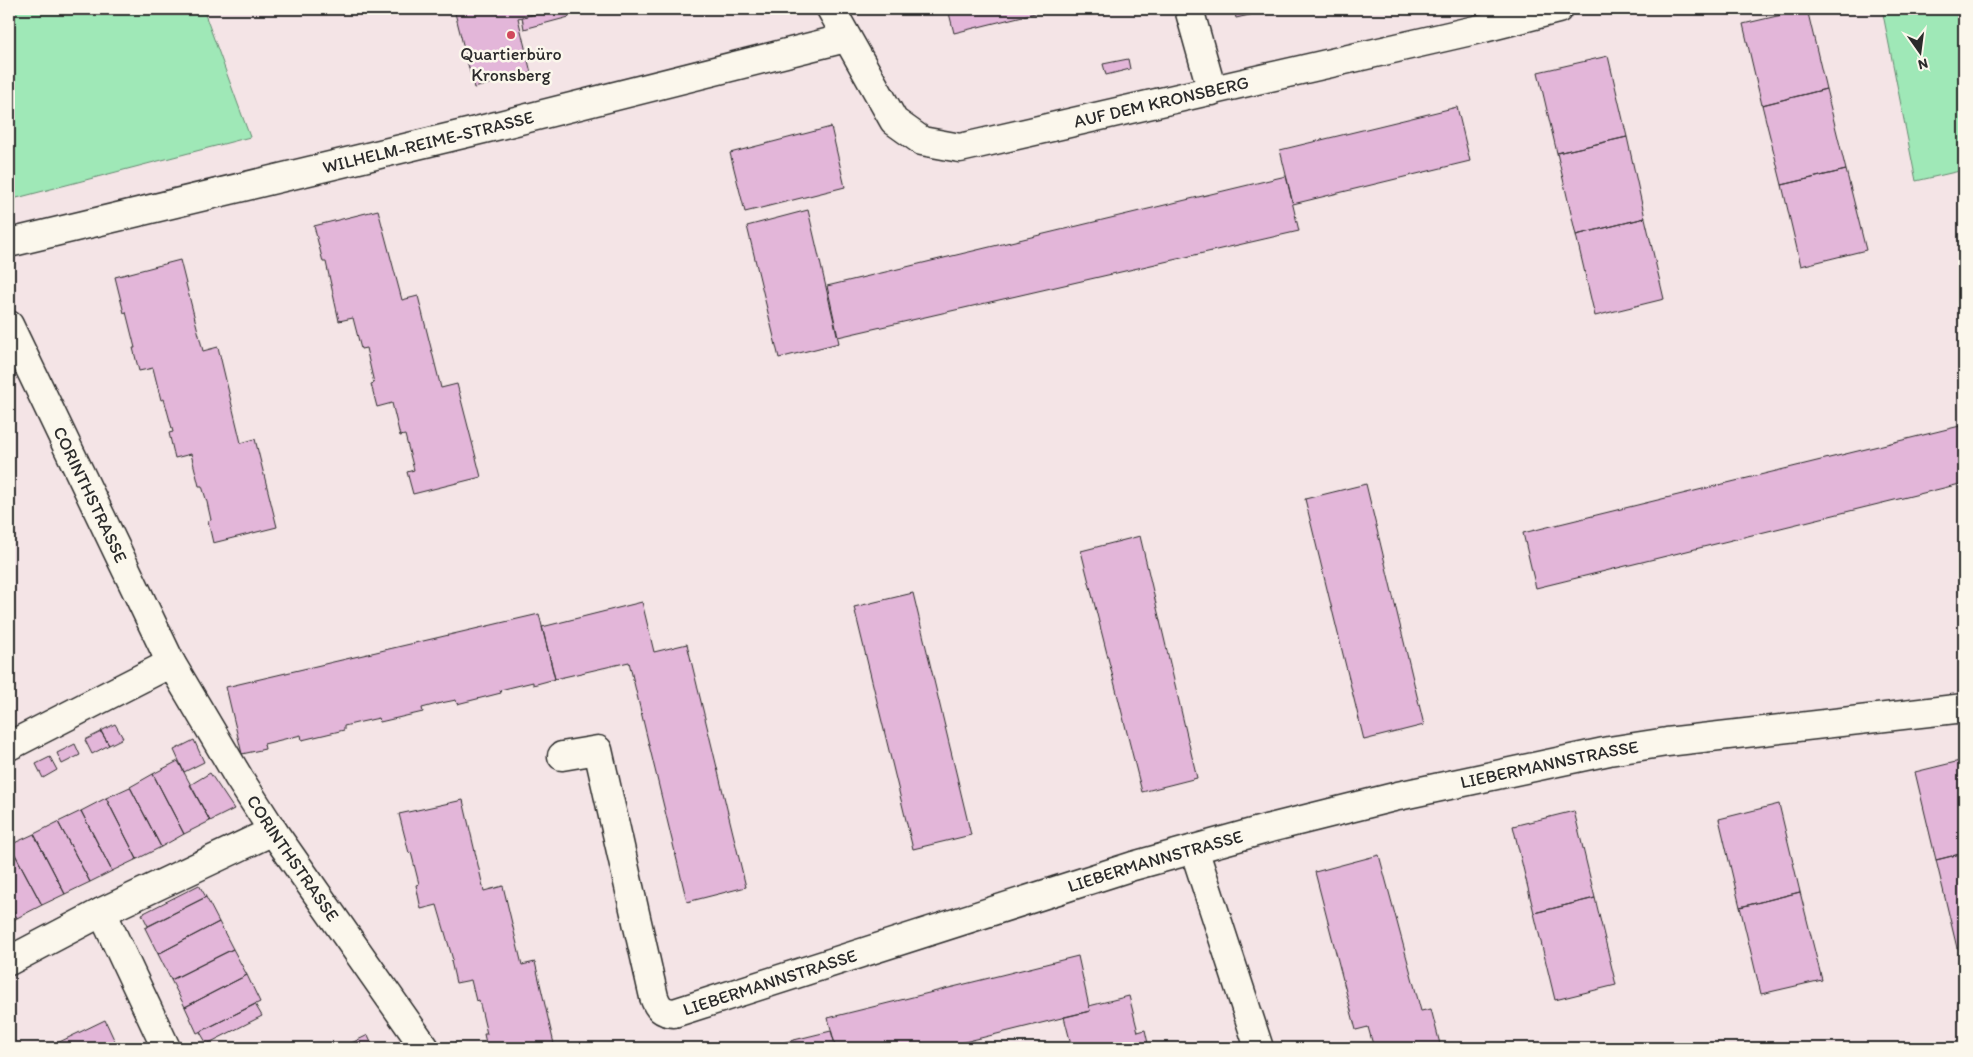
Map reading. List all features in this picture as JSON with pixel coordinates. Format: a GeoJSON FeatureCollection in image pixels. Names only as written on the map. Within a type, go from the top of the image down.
{"type":"FeatureCollection","features":[{"type":"Feature","properties":{"kind":"street","name":"AUF DEM KRONSBERG"},"geometry":{"type":"LineString","coordinates":[[831,9],[894,121],[922,141],[960,148],[1558,9]]}},
{"type":"Feature","properties":{"kind":"street"},"geometry":{"type":"LineString","coordinates":[[1189,9],[1212,90]]}},
{"type":"Feature","properties":{"kind":"street","name":"WILHELM-REIME-STRASSE"},"geometry":{"type":"LineString","coordinates":[[9,243],[484,129],[846,38]]}},
{"type":"Feature","properties":{"kind":"street","name":"CORINTHSTRASSE"},"geometry":{"type":"LineString","coordinates":[[9,325],[171,663],[239,778],[273,831],[425,1048]]}},
{"type":"Feature","properties":{"kind":"street"},"geometry":{"type":"LineString","coordinates":[[9,746],[171,663]]}},
{"type":"Feature","properties":{"kind":"street","name":"LIEBERMANNSTRASSE"},"geometry":{"type":"LineString","coordinates":[[562,756],[598,750],[654,997],[657,1006],[664,1012],[674,1013],[1133,866],[1270,828],[1398,796],[1609,750],[1964,708]]}},
{"type":"Feature","properties":{"kind":"street"},"geometry":{"type":"LineString","coordinates":[[9,960],[102,912],[273,831]]}},
{"type":"Feature","properties":{"kind":"street"},"geometry":{"type":"LineString","coordinates":[[1194,849],[1260,1048]]}},
{"type":"Feature","properties":{"kind":"street"},"geometry":{"type":"LineString","coordinates":[[102,912],[166,1048]]}},
{"type":"Feature","properties":{"kind":"green space"},"geometry":{"type":"Polygon","coordinates":[[[9,9],[203,9],[250,137],[9,200],[9,9]]]}},
{"type":"Feature","properties":{"kind":"green space"},"geometry":{"type":"Polygon","coordinates":[[[1882,9],[1964,9],[1964,170],[1916,181],[1882,9]]]}},
{"type":"Feature","properties":{"kind":"building"},"geometry":{"type":"Polygon","coordinates":[[[454,9],[556,9],[518,18],[531,73],[474,88],[454,9]]]}},
{"type":"Feature","properties":{"kind":"building"},"geometry":{"type":"Polygon","coordinates":[[[556,9],[567,9],[569,17],[524,29],[522,17],[556,9]]]}},
{"type":"Feature","properties":{"kind":"building"},"geometry":{"type":"Polygon","coordinates":[[[948,9],[1051,9],[954,33],[948,9]]]}},
{"type":"Feature","properties":{"kind":"building"},"geometry":{"type":"Polygon","coordinates":[[[1234,9],[1276,9],[1236,18],[1234,9]]]}},
{"type":"Feature","properties":{"kind":"building"},"geometry":{"type":"Polygon","coordinates":[[[1807,9],[1826,89],[1762,105],[1743,24],[1807,9]]]}},
{"type":"Feature","properties":{"kind":"building"},"geometry":{"type":"Polygon","coordinates":[[[1608,56],[1627,137],[1557,153],[1538,72],[1608,56]]]}},
{"type":"Feature","properties":{"kind":"building"},"geometry":{"type":"Polygon","coordinates":[[[1128,59],[1130,69],[1106,75],[1103,64],[1128,59]]]}},
{"type":"Feature","properties":{"kind":"building"},"geometry":{"type":"Polygon","coordinates":[[[1826,89],[1846,170],[1782,185],[1762,105],[1826,89]]]}},
{"type":"Feature","properties":{"kind":"building"},"geometry":{"type":"Polygon","coordinates":[[[1457,107],[1470,161],[1293,204],[1280,150],[1457,107]]]}},
{"type":"Feature","properties":{"kind":"building"},"geometry":{"type":"Polygon","coordinates":[[[831,127],[845,187],[745,212],[730,153],[831,127]]]}},
{"type":"Feature","properties":{"kind":"building"},"geometry":{"type":"Polygon","coordinates":[[[1627,137],[1645,218],[1576,235],[1557,153],[1627,137]]]}},
{"type":"Feature","properties":{"kind":"building"},"geometry":{"type":"Polygon","coordinates":[[[1846,170],[1866,250],[1801,266],[1782,185],[1846,170]]]}},
{"type":"Feature","properties":{"kind":"building"},"geometry":{"type":"Polygon","coordinates":[[[1286,176],[1299,231],[838,337],[827,286],[1286,176]]]}},
{"type":"Feature","properties":{"kind":"building"},"geometry":{"type":"Polygon","coordinates":[[[378,210],[402,300],[418,296],[441,388],[457,384],[481,477],[413,494],[407,472],[414,470],[405,435],[400,436],[392,403],[377,407],[371,384],[374,383],[366,348],[361,349],[353,318],[339,321],[326,262],[323,262],[314,226],[378,210]]]}},
{"type":"Feature","properties":{"kind":"building"},"geometry":{"type":"Polygon","coordinates":[[[808,210],[839,343],[779,358],[747,226],[808,210]]]}},
{"type":"Feature","properties":{"kind":"building"},"geometry":{"type":"Polygon","coordinates":[[[1645,218],[1664,299],[1595,316],[1576,235],[1645,218]]]}},
{"type":"Feature","properties":{"kind":"building"},"geometry":{"type":"Polygon","coordinates":[[[180,260],[203,351],[218,347],[241,443],[255,439],[277,527],[213,543],[208,521],[211,520],[207,502],[202,486],[199,486],[191,454],[175,458],[169,433],[173,432],[164,399],[161,400],[153,368],[139,371],[126,312],[124,313],[115,277],[180,260]]]}},
{"type":"Feature","properties":{"kind":"building"},"geometry":{"type":"Polygon","coordinates":[[[1964,425],[1964,483],[1536,588],[1523,533],[1964,425]]]}},
{"type":"Feature","properties":{"kind":"building"},"geometry":{"type":"Polygon","coordinates":[[[1366,484],[1424,725],[1364,740],[1305,499],[1366,484]]]}},
{"type":"Feature","properties":{"kind":"building"},"geometry":{"type":"Polygon","coordinates":[[[1140,536],[1197,778],[1142,792],[1081,551],[1140,536]]]}},
{"type":"Feature","properties":{"kind":"building"},"geometry":{"type":"Polygon","coordinates":[[[913,593],[971,835],[913,849],[854,607],[913,593]]]}},
{"type":"Feature","properties":{"kind":"building"},"geometry":{"type":"Polygon","coordinates":[[[642,602],[654,652],[687,644],[746,887],[687,902],[629,662],[555,679],[542,627],[642,602]]]}},
{"type":"Feature","properties":{"kind":"building"},"geometry":{"type":"Polygon","coordinates":[[[539,614],[555,679],[533,685],[533,682],[500,690],[501,693],[457,704],[456,700],[441,703],[422,708],[423,712],[380,722],[379,718],[344,726],[344,730],[302,740],[301,735],[264,744],[265,749],[242,754],[226,687],[539,614]]]}},
{"type":"Feature","properties":{"kind":"building"},"geometry":{"type":"Polygon","coordinates":[[[115,724],[123,738],[109,745],[101,731],[115,724]]]}},
{"type":"Feature","properties":{"kind":"building"},"geometry":{"type":"Polygon","coordinates":[[[101,732],[109,745],[92,754],[85,740],[101,732]]]}},
{"type":"Feature","properties":{"kind":"building"},"geometry":{"type":"Polygon","coordinates":[[[194,740],[204,762],[184,772],[174,750],[194,740]]]}},
{"type":"Feature","properties":{"kind":"building"},"geometry":{"type":"Polygon","coordinates":[[[75,744],[80,755],[62,764],[57,753],[75,744]]]}},
{"type":"Feature","properties":{"kind":"building"},"geometry":{"type":"Polygon","coordinates":[[[50,757],[57,770],[43,778],[36,764],[50,757]]]}},
{"type":"Feature","properties":{"kind":"building"},"geometry":{"type":"Polygon","coordinates":[[[1964,760],[1964,853],[1936,860],[1915,772],[1964,760]]]}},
{"type":"Feature","properties":{"kind":"building"},"geometry":{"type":"Polygon","coordinates":[[[178,761],[210,821],[184,834],[153,774],[178,761]]]}},
{"type":"Feature","properties":{"kind":"building"},"geometry":{"type":"Polygon","coordinates":[[[210,773],[234,809],[210,821],[190,785],[210,773]]]}},
{"type":"Feature","properties":{"kind":"building"},"geometry":{"type":"Polygon","coordinates":[[[153,774],[184,834],[161,847],[130,787],[153,774]]]}},
{"type":"Feature","properties":{"kind":"building"},"geometry":{"type":"Polygon","coordinates":[[[130,787],[161,847],[137,859],[106,798],[130,787]]]}},
{"type":"Feature","properties":{"kind":"building"},"geometry":{"type":"Polygon","coordinates":[[[106,798],[137,859],[112,871],[81,811],[106,798]]]}},
{"type":"Feature","properties":{"kind":"building"},"geometry":{"type":"Polygon","coordinates":[[[463,800],[484,891],[503,886],[522,965],[535,962],[554,1044],[536,1048],[487,1048],[484,1034],[487,1034],[479,1000],[476,1001],[471,980],[456,983],[451,961],[453,960],[437,905],[421,909],[416,885],[419,884],[399,814],[463,800]]]}},
{"type":"Feature","properties":{"kind":"building"},"geometry":{"type":"Polygon","coordinates":[[[1779,804],[1800,892],[1740,907],[1719,819],[1779,804]]]}},
{"type":"Feature","properties":{"kind":"building"},"geometry":{"type":"Polygon","coordinates":[[[81,811],[112,871],[90,882],[58,822],[81,811]]]}},
{"type":"Feature","properties":{"kind":"building"},"geometry":{"type":"Polygon","coordinates":[[[1574,811],[1595,898],[1534,913],[1513,826],[1574,811]]]}},
{"type":"Feature","properties":{"kind":"building"},"geometry":{"type":"Polygon","coordinates":[[[58,822],[90,882],[65,894],[34,834],[58,822]]]}},
{"type":"Feature","properties":{"kind":"building"},"geometry":{"type":"Polygon","coordinates":[[[34,834],[65,894],[42,905],[10,845],[34,834]]]}},
{"type":"Feature","properties":{"kind":"building"},"geometry":{"type":"Polygon","coordinates":[[[10,845],[42,905],[17,918],[9,903],[10,845]]]}},
{"type":"Feature","properties":{"kind":"building"},"geometry":{"type":"Polygon","coordinates":[[[1964,853],[1964,947],[1957,948],[1936,860],[1964,853]]]}},
{"type":"Feature","properties":{"kind":"building"},"geometry":{"type":"Polygon","coordinates":[[[1379,855],[1421,1011],[1431,1009],[1441,1048],[1374,1048],[1368,1027],[1356,1030],[1315,872],[1379,855]]]}},
{"type":"Feature","properties":{"kind":"building"},"geometry":{"type":"Polygon","coordinates":[[[199,885],[206,897],[148,926],[142,914],[199,885]]]}},
{"type":"Feature","properties":{"kind":"building"},"geometry":{"type":"Polygon","coordinates":[[[1800,892],[1822,980],[1761,994],[1740,907],[1800,892]]]}},
{"type":"Feature","properties":{"kind":"building"},"geometry":{"type":"Polygon","coordinates":[[[206,897],[219,922],[158,954],[145,928],[206,897]]]}},
{"type":"Feature","properties":{"kind":"building"},"geometry":{"type":"Polygon","coordinates":[[[1595,898],[1616,985],[1555,1000],[1534,913],[1595,898]]]}},
{"type":"Feature","properties":{"kind":"building"},"geometry":{"type":"Polygon","coordinates":[[[9,903],[17,918],[9,923],[9,903]]]}},
{"type":"Feature","properties":{"kind":"building"},"geometry":{"type":"Polygon","coordinates":[[[219,922],[233,949],[171,980],[158,954],[219,922]]]}},
{"type":"Feature","properties":{"kind":"building"},"geometry":{"type":"Polygon","coordinates":[[[233,949],[247,975],[185,1007],[171,980],[233,949]]]}},
{"type":"Feature","properties":{"kind":"building"},"geometry":{"type":"Polygon","coordinates":[[[1078,956],[1090,1011],[940,1048],[836,1048],[828,1018],[1078,956]]]}},
{"type":"Feature","properties":{"kind":"building"},"geometry":{"type":"Polygon","coordinates":[[[247,975],[260,1002],[197,1033],[185,1007],[247,975]]]}},
{"type":"Feature","properties":{"kind":"building"},"geometry":{"type":"Polygon","coordinates":[[[1129,996],[1138,1032],[1145,1030],[1149,1048],[1072,1048],[1064,1017],[1090,1011],[1089,1006],[1129,996]]]}},
{"type":"Feature","properties":{"kind":"building"},"geometry":{"type":"Polygon","coordinates":[[[255,1004],[262,1016],[207,1044],[200,1032],[255,1004]]]}},
{"type":"Feature","properties":{"kind":"building"},"geometry":{"type":"Polygon","coordinates":[[[105,1020],[118,1048],[47,1048],[105,1020]]]}},
{"type":"Feature","properties":{"kind":"building"},"geometry":{"type":"Polygon","coordinates":[[[831,1031],[836,1048],[761,1048],[831,1031]]]}},
{"type":"Feature","properties":{"kind":"building"},"geometry":{"type":"Polygon","coordinates":[[[368,1035],[374,1048],[341,1048],[368,1035]]]}},
{"type":"Feature","properties":{"kind":"place","name":"Quartierbüro Kronsberg"},"geometry":{"type":"Point","coordinates":[511,35]}}]}
